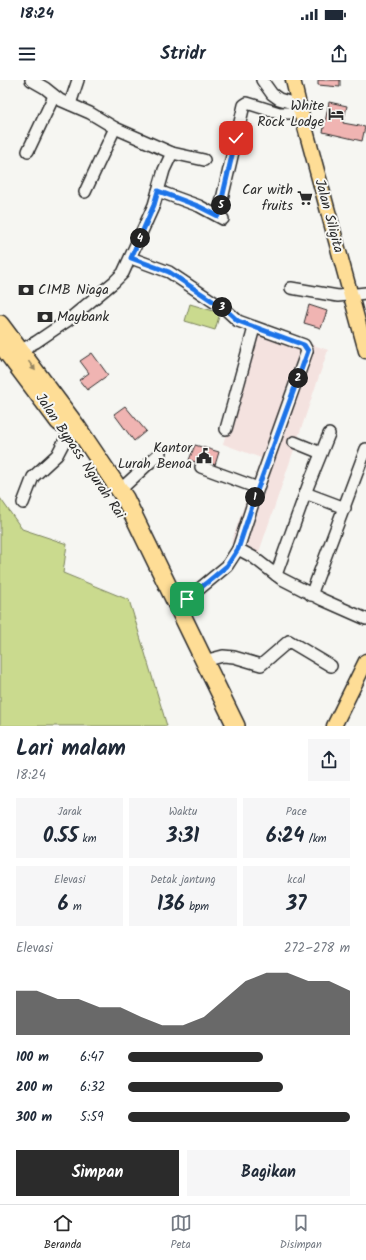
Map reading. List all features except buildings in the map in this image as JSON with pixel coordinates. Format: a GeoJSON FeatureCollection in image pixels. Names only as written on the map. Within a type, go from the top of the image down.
{"type":"FeatureCollection","features":[{"type":"Feature","properties":{"kind":"highway","name":"Jalan Bypass Ngurah Rai"},"geometry":{"type":"LineString","coordinates":[[0,324],[21,350],[77,427],[120,490],[236,726]]}},
{"type":"Feature","properties":{"kind":"highway","name":"Jalan Bypass Ngurah Rai"},"geometry":{"type":"LineString","coordinates":[[0,344],[68,434],[113,500],[164,599],[223,726]]}},
{"type":"Feature","properties":{"kind":"main road","name":"Jalan Siligita"},"geometry":{"type":"LineString","coordinates":[[293,80],[365,346]]}},
{"type":"Feature","properties":{"kind":"main road"},"geometry":{"type":"LineString","coordinates":[[334,726],[364,669]]}},
{"type":"Feature","properties":{"kind":"street"},"geometry":{"type":"LineString","coordinates":[[31,80],[45,88],[54,96],[115,128],[172,153],[204,160]]}},
{"type":"Feature","properties":{"kind":"street"},"geometry":{"type":"LineString","coordinates":[[70,104],[78,80]]}},
{"type":"Feature","properties":{"kind":"street"},"geometry":{"type":"LineString","coordinates":[[262,80],[272,94],[279,99],[299,106]]}},
{"type":"Feature","properties":{"kind":"street"},"geometry":{"type":"LineString","coordinates":[[272,80],[277,91],[299,106]]}},
{"type":"Feature","properties":{"kind":"street"},"geometry":{"type":"LineString","coordinates":[[28,151],[54,96]]}},
{"type":"Feature","properties":{"kind":"street"},"geometry":{"type":"LineString","coordinates":[[158,191],[198,206],[220,218],[244,105],[247,103],[279,113],[299,106]]}},
{"type":"Feature","properties":{"kind":"street"},"geometry":{"type":"LineString","coordinates":[[85,192],[115,128]]}},
{"type":"Feature","properties":{"kind":"street"},"geometry":{"type":"LineString","coordinates":[[21,350],[36,342],[67,321],[123,273],[154,205],[164,170],[172,153]]}},
{"type":"Feature","properties":{"kind":"street"},"geometry":{"type":"LineString","coordinates":[[131,258],[169,272],[226,310],[238,321],[304,345],[308,351],[258,488],[238,549],[227,566],[187,599],[176,604]]}},
{"type":"Feature","properties":{"kind":"street"},"geometry":{"type":"LineString","coordinates":[[291,288],[338,296],[366,293]]}},
{"type":"Feature","properties":{"kind":"street"},"geometry":{"type":"LineString","coordinates":[[226,429],[254,328]]}},
{"type":"Feature","properties":{"kind":"street"},"geometry":{"type":"LineString","coordinates":[[23,503],[32,477],[56,455],[68,434]]}},
{"type":"Feature","properties":{"kind":"street"},"geometry":{"type":"LineString","coordinates":[[276,575],[305,493],[329,434]]}},
{"type":"Feature","properties":{"kind":"street"},"geometry":{"type":"LineString","coordinates":[[294,442],[321,453]]}},
{"type":"Feature","properties":{"kind":"street"},"geometry":{"type":"LineString","coordinates":[[311,595],[366,449]]}},
{"type":"Feature","properties":{"kind":"street"},"geometry":{"type":"LineString","coordinates":[[120,490],[160,453]]}},
{"type":"Feature","properties":{"kind":"street"},"geometry":{"type":"LineString","coordinates":[[201,467],[258,488]]}},
{"type":"Feature","properties":{"kind":"street"},"geometry":{"type":"LineString","coordinates":[[305,493],[345,508]]}},
{"type":"Feature","properties":{"kind":"street"},"geometry":{"type":"LineString","coordinates":[[238,549],[253,557],[276,575],[311,595],[366,619]]}},
{"type":"Feature","properties":{"kind":"street"},"geometry":{"type":"LineString","coordinates":[[204,661],[223,656],[234,657],[261,665],[289,641],[331,666]]}},
{"type":"Feature","properties":{"kind":"shaded area"},"geometry":{"type":"Polygon","coordinates":[[[258,326],[328,350],[258,555],[231,543],[261,458],[223,444],[258,326]]]}},
{"type":"Feature","properties":{"kind":"green space"},"geometry":{"type":"Polygon","coordinates":[[[190,304],[220,313],[215,330],[185,321],[190,304]]]}},
{"type":"Feature","properties":{"kind":"green space"},"geometry":{"type":"Polygon","coordinates":[[[0,498],[22,529],[67,544],[63,573],[129,600],[167,726],[0,726],[0,498]]]}},
{"type":"Feature","properties":{"kind":"place","name":"White Rock Lodge"},"geometry":{"type":"Point","coordinates":[336,114]}},
{"type":"Feature","properties":{"kind":"place","name":"Car with fruits"},"geometry":{"type":"Point","coordinates":[305,198]}},
{"type":"Feature","properties":{"kind":"place","name":"CIMB Niaga"},"geometry":{"type":"Point","coordinates":[26,290]}},
{"type":"Feature","properties":{"kind":"place","name":"Maybank"},"geometry":{"type":"Point","coordinates":[45,317]}},
{"type":"Feature","properties":{"kind":"place","name":"Kantor Lurah Benoa"},"geometry":{"type":"Point","coordinates":[204,456]}},
{"type":"Feature","properties":{"kind":"route"},"geometry":{"type":"LineString","coordinates":[[187,599],[227,566],[238,549],[258,488],[308,351],[304,345],[238,321],[226,310],[169,272],[131,258],[154,205],[158,191],[198,206],[218,216],[236,138]]}}]}
